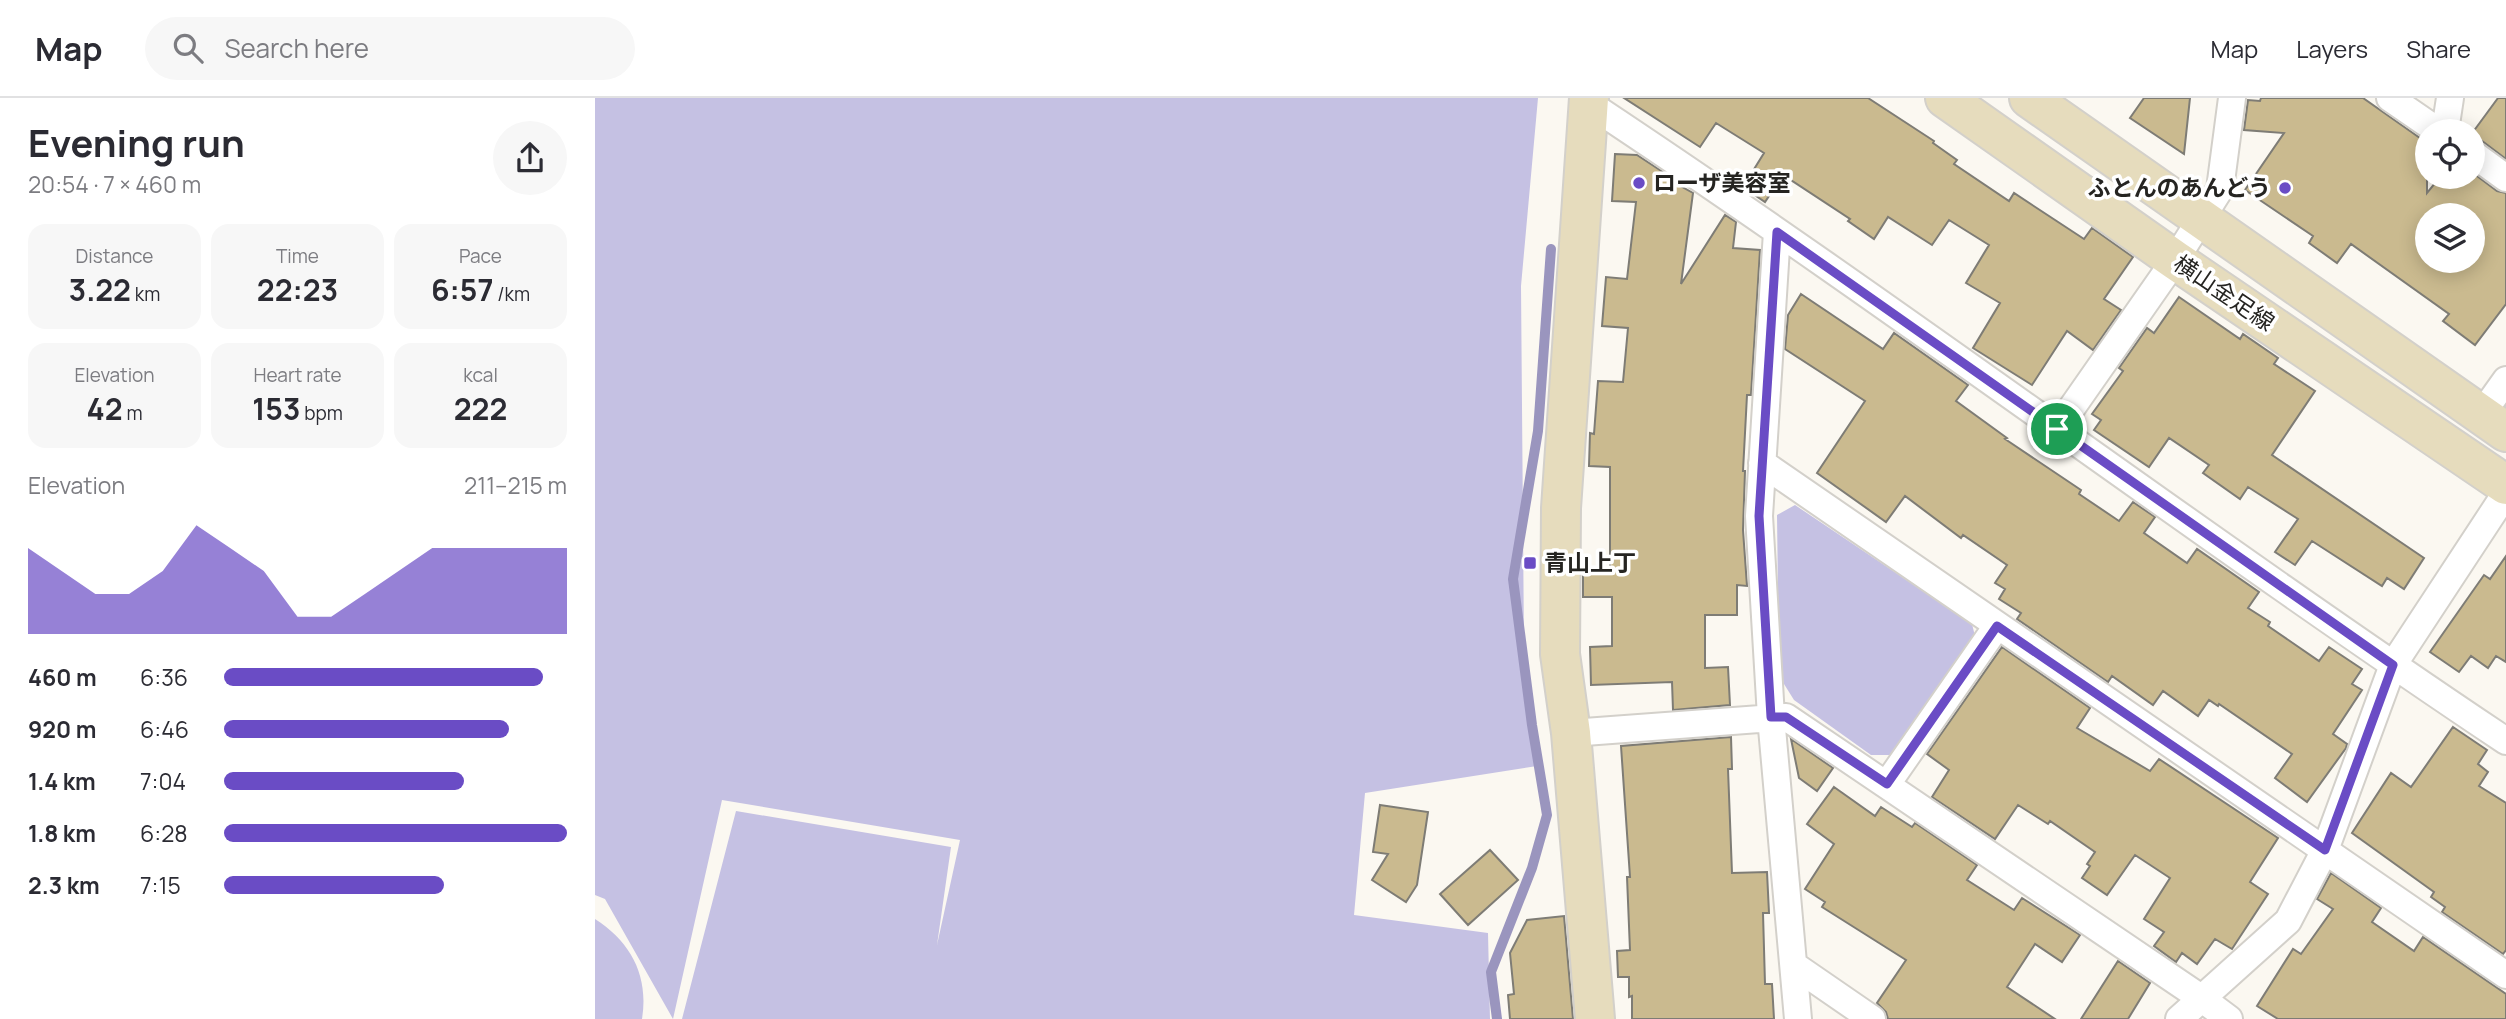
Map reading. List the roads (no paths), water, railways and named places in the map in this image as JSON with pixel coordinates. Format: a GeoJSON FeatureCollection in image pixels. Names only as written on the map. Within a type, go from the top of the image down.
{"type":"FeatureCollection","features":[{"type":"Feature","properties":{"kind":"street","name":"横山金足線"},"geometry":{"type":"LineString","coordinates":[[1945,98],[2175,260],[2506,485]]}},
{"type":"Feature","properties":{"kind":"street","name":"横山金足線"},"geometry":{"type":"LineString","coordinates":[[2029,98],[2494,423]]}},
{"type":"Feature","properties":{"kind":"street"},"geometry":{"type":"LineString","coordinates":[[2057,429],[2175,260],[2220,189],[2232,98]]}},
{"type":"Feature","properties":{"kind":"street"},"geometry":{"type":"LineString","coordinates":[[2390,98],[2421,119]]}},
{"type":"Feature","properties":{"kind":"street"},"geometry":{"type":"LineString","coordinates":[[2447,119],[2450,98]]}},
{"type":"Feature","properties":{"kind":"street"},"geometry":{"type":"LineString","coordinates":[[1589,100],[2393,665],[2506,741]]}},
{"type":"Feature","properties":{"kind":"street"},"geometry":{"type":"LineString","coordinates":[[1589,100],[1562,508],[1560,654],[1571,733],[1595,1019]]}},
{"type":"Feature","properties":{"kind":"street"},"geometry":{"type":"LineString","coordinates":[[2485,162],[2506,177]]}},
{"type":"Feature","properties":{"kind":"street"},"geometry":{"type":"LineString","coordinates":[[1777,232],[1759,516],[1771,717],[1798,1019]]}},
{"type":"Feature","properties":{"kind":"street"},"geometry":{"type":"LineString","coordinates":[[2494,423],[2506,380]]}},
{"type":"Feature","properties":{"kind":"street"},"geometry":{"type":"LineString","coordinates":[[1762,463],[2506,975]]}},
{"type":"Feature","properties":{"kind":"street"},"geometry":{"type":"LineString","coordinates":[[2179,1019],[2288,921],[2325,850],[2393,665],[2506,493]]}},
{"type":"Feature","properties":{"kind":"street"},"geometry":{"type":"LineString","coordinates":[[1887,784],[1997,626]]}},
{"type":"Feature","properties":{"kind":"street"},"geometry":{"type":"LineString","coordinates":[[1571,733],[1786,717],[2229,1019]]}},
{"type":"Feature","properties":{"kind":"street"},"geometry":{"type":"LineString","coordinates":[[1795,966],[1872,1019]]}},
{"type":"Feature","properties":{"kind":"waterway"},"geometry":{"type":"LineString","coordinates":[[1497,1019],[1491,972],[1532,868],[1547,815],[1513,579],[1538,431],[1551,249]]}},
{"type":"Feature","properties":{"kind":"place","name":"ローザ美容室"},"geometry":{"type":"Point","coordinates":[1639,183]}},
{"type":"Feature","properties":{"kind":"place","name":"ふとんのあんどう"},"geometry":{"type":"Point","coordinates":[2285,188]}},
{"type":"Feature","properties":{"kind":"place","name":"青山上丁"},"geometry":{"type":"Point","coordinates":[1530,563]}}]}
